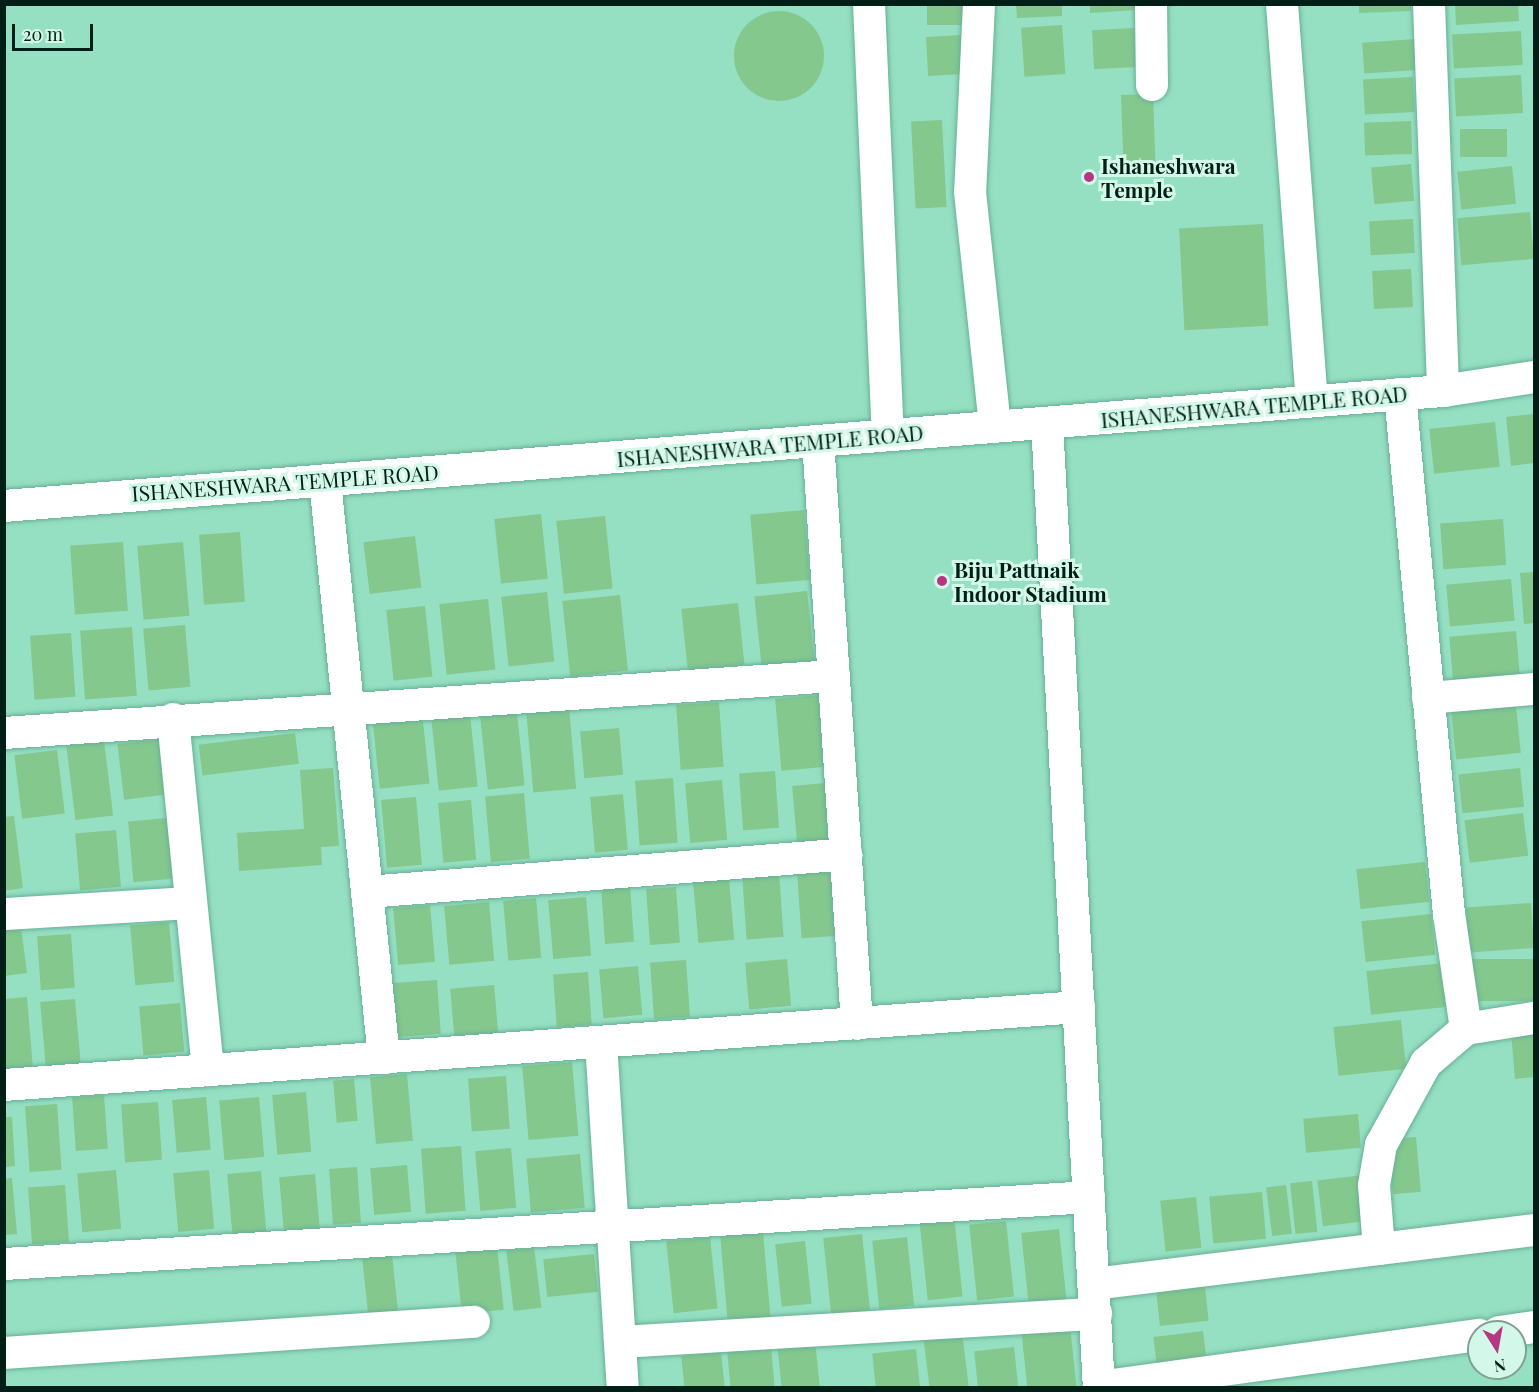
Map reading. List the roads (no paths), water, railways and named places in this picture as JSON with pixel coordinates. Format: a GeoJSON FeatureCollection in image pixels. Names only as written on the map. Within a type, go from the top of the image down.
{"type":"FeatureCollection","features":[{"type":"Feature","properties":{"kind":"street"},"geometry":{"type":"LineString","coordinates":[[869,4],[888,435]]}},
{"type":"Feature","properties":{"kind":"street"},"geometry":{"type":"LineString","coordinates":[[979,4],[970,192],[995,427]]}},
{"type":"Feature","properties":{"kind":"street"},"geometry":{"type":"LineString","coordinates":[[1151,4],[1152,85]]}},
{"type":"Feature","properties":{"kind":"street"},"geometry":{"type":"LineString","coordinates":[[1282,4],[1312,401]]}},
{"type":"Feature","properties":{"kind":"street"},"geometry":{"type":"LineString","coordinates":[[1429,4],[1443,390]]}},
{"type":"Feature","properties":{"kind":"street","name":"ISHANESHWARA TEMPLE ROAD"},"geometry":{"type":"LineString","coordinates":[[4,506],[1400,394],[1534,377]]}},
{"type":"Feature","properties":{"kind":"street"},"geometry":{"type":"LineString","coordinates":[[1400,394],[1428,698],[1466,1029]]}},
{"type":"Feature","properties":{"kind":"street"},"geometry":{"type":"LineString","coordinates":[[1047,423],[1099,1387],[1277,1375],[1467,1337]]}},
{"type":"Feature","properties":{"kind":"street"},"geometry":{"type":"LineString","coordinates":[[819,441],[857,1023]]}},
{"type":"Feature","properties":{"kind":"street"},"geometry":{"type":"LineString","coordinates":[[325,481],[384,1058]]}},
{"type":"Feature","properties":{"kind":"street"},"geometry":{"type":"LineString","coordinates":[[4,733],[348,705],[834,676]]}},
{"type":"Feature","properties":{"kind":"street"},"geometry":{"type":"LineString","coordinates":[[1428,698],[1534,689]]}},
{"type":"Feature","properties":{"kind":"street"},"geometry":{"type":"LineString","coordinates":[[173,719],[208,1070]]}},
{"type":"Feature","properties":{"kind":"street"},"geometry":{"type":"LineString","coordinates":[[367,892],[846,854]]}},
{"type":"Feature","properties":{"kind":"street"},"geometry":{"type":"LineString","coordinates":[[4,914],[191,903]]}},
{"type":"Feature","properties":{"kind":"street"},"geometry":{"type":"LineString","coordinates":[[4,1085],[1079,1007]]}},
{"type":"Feature","properties":{"kind":"street"},"geometry":{"type":"LineString","coordinates":[[1379,1249],[1374,1185],[1381,1145],[1426,1063],[1466,1029],[1534,1018]]}},
{"type":"Feature","properties":{"kind":"street"},"geometry":{"type":"LineString","coordinates":[[601,1042],[623,1388]]}},
{"type":"Feature","properties":{"kind":"street"},"geometry":{"type":"LineString","coordinates":[[4,1264],[1089,1197]]}},
{"type":"Feature","properties":{"kind":"street"},"geometry":{"type":"LineString","coordinates":[[620,1342],[1095,1299],[1379,1249],[1534,1230]]}},
{"type":"Feature","properties":{"kind":"street"},"geometry":{"type":"LineString","coordinates":[[4,1353],[474,1322]]}},
{"type":"Feature","properties":{"kind":"place","name":"Ishaneshwara Temple"},"geometry":{"type":"Point","coordinates":[1089,177]}},
{"type":"Feature","properties":{"kind":"place","name":"Biju Pattnaik Indoor Stadium"},"geometry":{"type":"Point","coordinates":[942,581]}}]}
